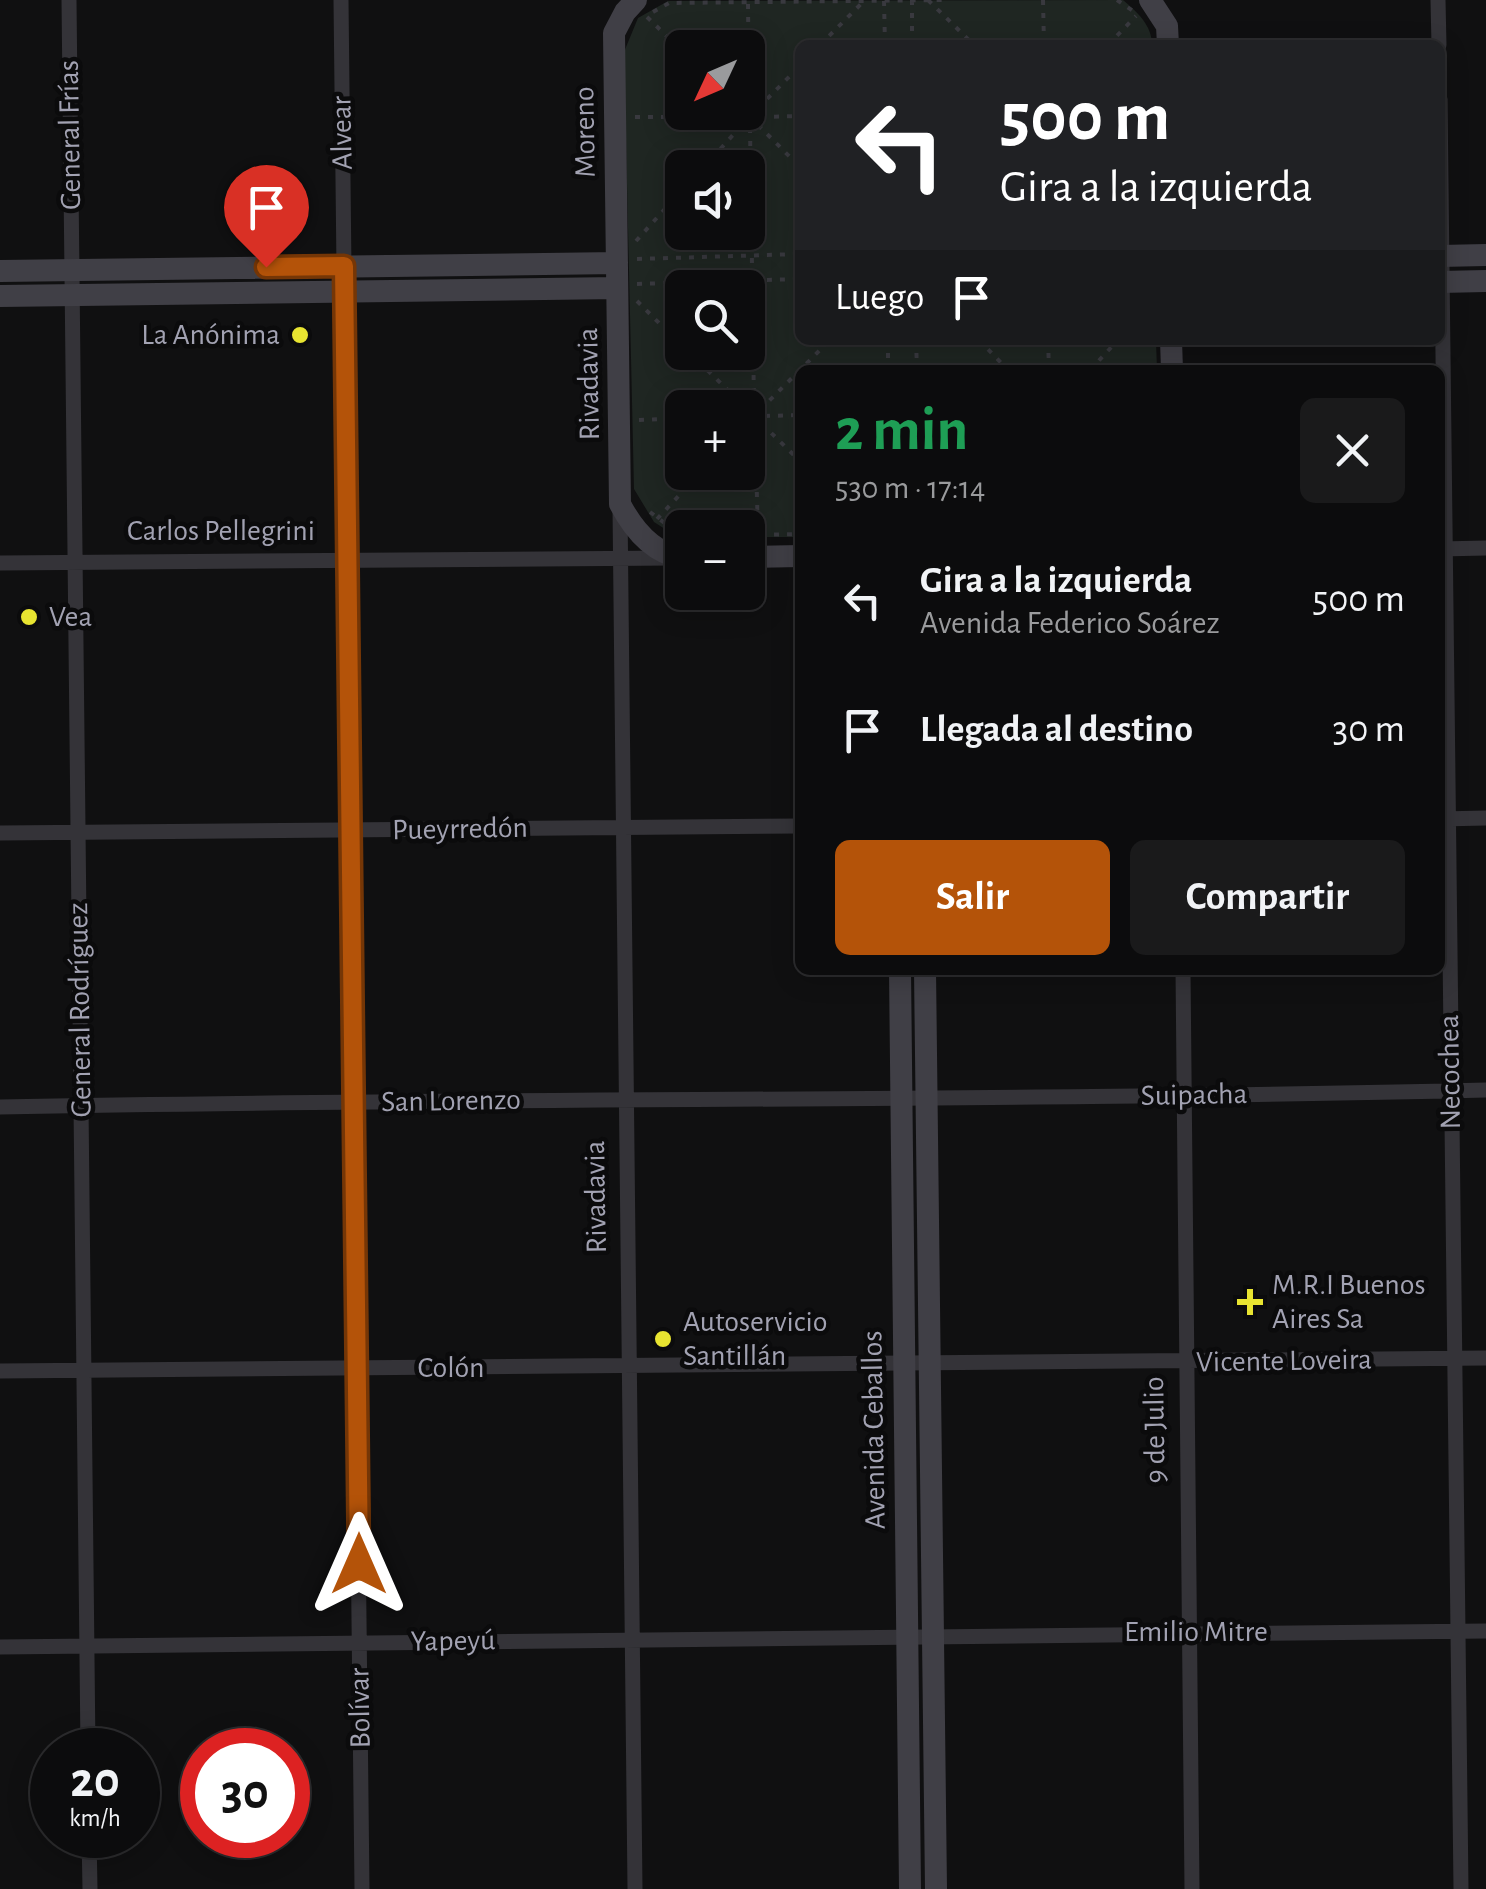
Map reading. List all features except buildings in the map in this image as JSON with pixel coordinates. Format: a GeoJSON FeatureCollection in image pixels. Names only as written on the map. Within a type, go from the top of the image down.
{"type":"FeatureCollection","features":[{"type":"Feature","properties":{"kind":"main road"},"geometry":{"type":"LineString","coordinates":[[1144,7],[1168,35]]}},
{"type":"Feature","properties":{"kind":"main road"},"geometry":{"type":"LineString","coordinates":[[614,32],[625,12],[642,8]]}},
{"type":"Feature","properties":{"kind":"main road","name":"Moreno"},"geometry":{"type":"LineString","coordinates":[[614,32],[617,263]]}},
{"type":"Feature","properties":{"kind":"main road"},"geometry":{"type":"LineString","coordinates":[[1445,256],[1486,255]]}},
{"type":"Feature","properties":{"kind":"main road"},"geometry":{"type":"LineString","coordinates":[[0,270],[617,263]]}},
{"type":"Feature","properties":{"kind":"main road","name":"Rivadavia"},"geometry":{"type":"LineString","coordinates":[[617,263],[620,504]]}},
{"type":"Feature","properties":{"kind":"main road"},"geometry":{"type":"LineString","coordinates":[[1445,282],[1486,281]]}},
{"type":"Feature","properties":{"kind":"main road"},"geometry":{"type":"LineString","coordinates":[[0,296],[617,288]]}},
{"type":"Feature","properties":{"kind":"main road"},"geometry":{"type":"LineString","coordinates":[[620,504],[643,536],[665,544]]}},
{"type":"Feature","properties":{"kind":"main road"},"geometry":{"type":"LineString","coordinates":[[765,557],[795,556]]}},
{"type":"Feature","properties":{"kind":"main road","name":"Avenida Ceballos"},"geometry":{"type":"LineString","coordinates":[[900,975],[910,1889]]}},
{"type":"Feature","properties":{"kind":"main road","name":"Avenida Ceballos"},"geometry":{"type":"LineString","coordinates":[[925,975],[936,1889]]}},
{"type":"Feature","properties":{"kind":"street","name":"General Frías"},"geometry":{"type":"LineString","coordinates":[[68,0],[72,270]]}},
{"type":"Feature","properties":{"kind":"street","name":"Alvear"},"geometry":{"type":"LineString","coordinates":[[340,0],[344,266]]}},
{"type":"Feature","properties":{"kind":"street","name":"Moreno"},"geometry":{"type":"LineString","coordinates":[[614,0],[614,32]]}},
{"type":"Feature","properties":{"kind":"street"},"geometry":{"type":"LineString","coordinates":[[1167,0],[1168,35]]}},
{"type":"Feature","properties":{"kind":"street"},"geometry":{"type":"LineString","coordinates":[[1438,0],[1439,40]]}},
{"type":"Feature","properties":{"kind":"street","name":"Bolívar"},"geometry":{"type":"LineString","coordinates":[[344,266],[362,1889]]}},
{"type":"Feature","properties":{"kind":"street","name":"General Rodríguez"},"geometry":{"type":"LineString","coordinates":[[72,270],[88,1728]]}},
{"type":"Feature","properties":{"kind":"street","name":"Rivadavia"},"geometry":{"type":"LineString","coordinates":[[620,504],[636,1889]]}},
{"type":"Feature","properties":{"kind":"street"},"geometry":{"type":"LineString","coordinates":[[1445,549],[1486,548]]}},
{"type":"Feature","properties":{"kind":"street","name":"Carlos Pellegrini"},"geometry":{"type":"LineString","coordinates":[[0,563],[622,559],[665,552]]}},
{"type":"Feature","properties":{"kind":"street"},"geometry":{"type":"LineString","coordinates":[[1445,819],[1486,818]]}},
{"type":"Feature","properties":{"kind":"street","name":"Pueyrredón"},"geometry":{"type":"LineString","coordinates":[[0,833],[795,826]]}},
{"type":"Feature","properties":{"kind":"street","name":"Necochea"},"geometry":{"type":"LineString","coordinates":[[1445,896],[1455,1359],[1460,1889]]}},
{"type":"Feature","properties":{"kind":"street","name":"9 de Julio"},"geometry":{"type":"LineString","coordinates":[[1183,975],[1192,1889]]}},
{"type":"Feature","properties":{"kind":"street","name":"Suipacha"},"geometry":{"type":"LineString","coordinates":[[902,1098],[1486,1090]]}},
{"type":"Feature","properties":{"kind":"street","name":"San Lorenzo"},"geometry":{"type":"LineString","coordinates":[[0,1106],[902,1098]]}},
{"type":"Feature","properties":{"kind":"street","name":"Vicente Loveira"},"geometry":{"type":"LineString","coordinates":[[903,1364],[1486,1358]]}},
{"type":"Feature","properties":{"kind":"street","name":"Colón"},"geometry":{"type":"LineString","coordinates":[[0,1371],[903,1364]]}},
{"type":"Feature","properties":{"kind":"street","name":"Emilio Mitre"},"geometry":{"type":"LineString","coordinates":[[907,1636],[1486,1631]]}},
{"type":"Feature","properties":{"kind":"street","name":"Yapeyú"},"geometry":{"type":"LineString","coordinates":[[0,1647],[907,1636]]}},
{"type":"Feature","properties":{"kind":"street"},"geometry":{"type":"LineString","coordinates":[[90,1858],[90,1889]]}},
{"type":"Feature","properties":{"kind":"path"},"geometry":{"type":"LineString","coordinates":[[912,0],[912,40]]}},
{"type":"Feature","properties":{"kind":"path"},"geometry":{"type":"LineString","coordinates":[[928,0],[969,40]]}},
{"type":"Feature","properties":{"kind":"path"},"geometry":{"type":"LineString","coordinates":[[642,8],[669,3],[947,0]]}},
{"type":"Feature","properties":{"kind":"path"},"geometry":{"type":"LineString","coordinates":[[1043,0],[1044,40]]}},
{"type":"Feature","properties":{"kind":"path"},"geometry":{"type":"LineString","coordinates":[[825,40],[864,1]]}},
{"type":"Feature","properties":{"kind":"path"},"geometry":{"type":"LineString","coordinates":[[884,1],[885,40]]}},
{"type":"Feature","properties":{"kind":"path"},"geometry":{"type":"LineString","coordinates":[[748,2],[748,30]]}},
{"type":"Feature","properties":{"kind":"path"},"geometry":{"type":"LineString","coordinates":[[1113,40],[1144,7]]}},
{"type":"Feature","properties":{"kind":"path"},"geometry":{"type":"LineString","coordinates":[[642,8],[642,24]]}},
{"type":"Feature","properties":{"kind":"path"},"geometry":{"type":"LineString","coordinates":[[642,8],[665,33]]}},
{"type":"Feature","properties":{"kind":"path"},"geometry":{"type":"LineString","coordinates":[[765,101],[795,71]]}},
{"type":"Feature","properties":{"kind":"path"},"geometry":{"type":"LineString","coordinates":[[635,117],[665,116]]}},
{"type":"Feature","properties":{"kind":"path"},"geometry":{"type":"LineString","coordinates":[[765,116],[795,116]]}},
{"type":"Feature","properties":{"kind":"path"},"geometry":{"type":"LineString","coordinates":[[719,150],[737,130]]}},
{"type":"Feature","properties":{"kind":"path"},"geometry":{"type":"LineString","coordinates":[[750,130],[752,270]]}},
{"type":"Feature","properties":{"kind":"path"},"geometry":{"type":"LineString","coordinates":[[763,130],[795,162]]}},
{"type":"Feature","properties":{"kind":"path"},"geometry":{"type":"LineString","coordinates":[[636,223],[636,241],[665,209]]}},
{"type":"Feature","properties":{"kind":"path"},"geometry":{"type":"LineString","coordinates":[[665,283],[637,284],[636,260],[795,254]]}},
{"type":"Feature","properties":{"kind":"path"},"geometry":{"type":"LineString","coordinates":[[765,281],[795,280]]}},
{"type":"Feature","properties":{"kind":"path"},"geometry":{"type":"LineString","coordinates":[[638,321],[637,301],[665,329]]}},
{"type":"Feature","properties":{"kind":"path"},"geometry":{"type":"LineString","coordinates":[[805,365],[825,345]]}},
{"type":"Feature","properties":{"kind":"path"},"geometry":{"type":"LineString","coordinates":[[984,345],[1003,365]]}},
{"type":"Feature","properties":{"kind":"path"},"geometry":{"type":"LineString","coordinates":[[1095,365],[1113,345]]}},
{"type":"Feature","properties":{"kind":"path"},"geometry":{"type":"LineString","coordinates":[[708,370],[728,390]]}},
{"type":"Feature","properties":{"kind":"path"},"geometry":{"type":"LineString","coordinates":[[765,405],[795,375]]}},
{"type":"Feature","properties":{"kind":"path"},"geometry":{"type":"LineString","coordinates":[[766,416],[795,416]]}},
{"type":"Feature","properties":{"kind":"path"},"geometry":{"type":"LineString","coordinates":[[639,420],[665,419]]}},
{"type":"Feature","properties":{"kind":"path"},"geometry":{"type":"LineString","coordinates":[[765,427],[795,456]]}},
{"type":"Feature","properties":{"kind":"path"},"geometry":{"type":"LineString","coordinates":[[657,519],[684,490]]}},
{"type":"Feature","properties":{"kind":"path"},"geometry":{"type":"LineString","coordinates":[[644,504],[665,529]]}},
{"type":"Feature","properties":{"kind":"path"},"geometry":{"type":"LineString","coordinates":[[765,535],[795,534]]}},
{"type":"Feature","properties":{"kind":"shaded area"},"geometry":{"type":"Polygon","coordinates":[[[1123,0],[1147,25],[1151,40],[795,40],[795,345],[1156,345],[1157,365],[795,365],[795,537],[765,537],[765,510],[665,510],[665,529],[654,522],[634,489],[624,52],[638,18],[668,1],[1123,0]]]}},
{"type":"Feature","properties":{"kind":"place","name":"La Anónima"},"geometry":{"type":"Point","coordinates":[300,335]}},
{"type":"Feature","properties":{"kind":"place","name":"Vea"},"geometry":{"type":"Point","coordinates":[29,617]}},
{"type":"Feature","properties":{"kind":"place","name":"M.R.I Buenos Aires Sa"},"geometry":{"type":"Point","coordinates":[1250,1302]}},
{"type":"Feature","properties":{"kind":"place","name":"Autoservicio Santillán"},"geometry":{"type":"Point","coordinates":[663,1339]}},
{"type":"Feature","properties":{"kind":"route"},"geometry":{"type":"LineString","coordinates":[[266,267],[344,266],[359,1564]]}}]}
